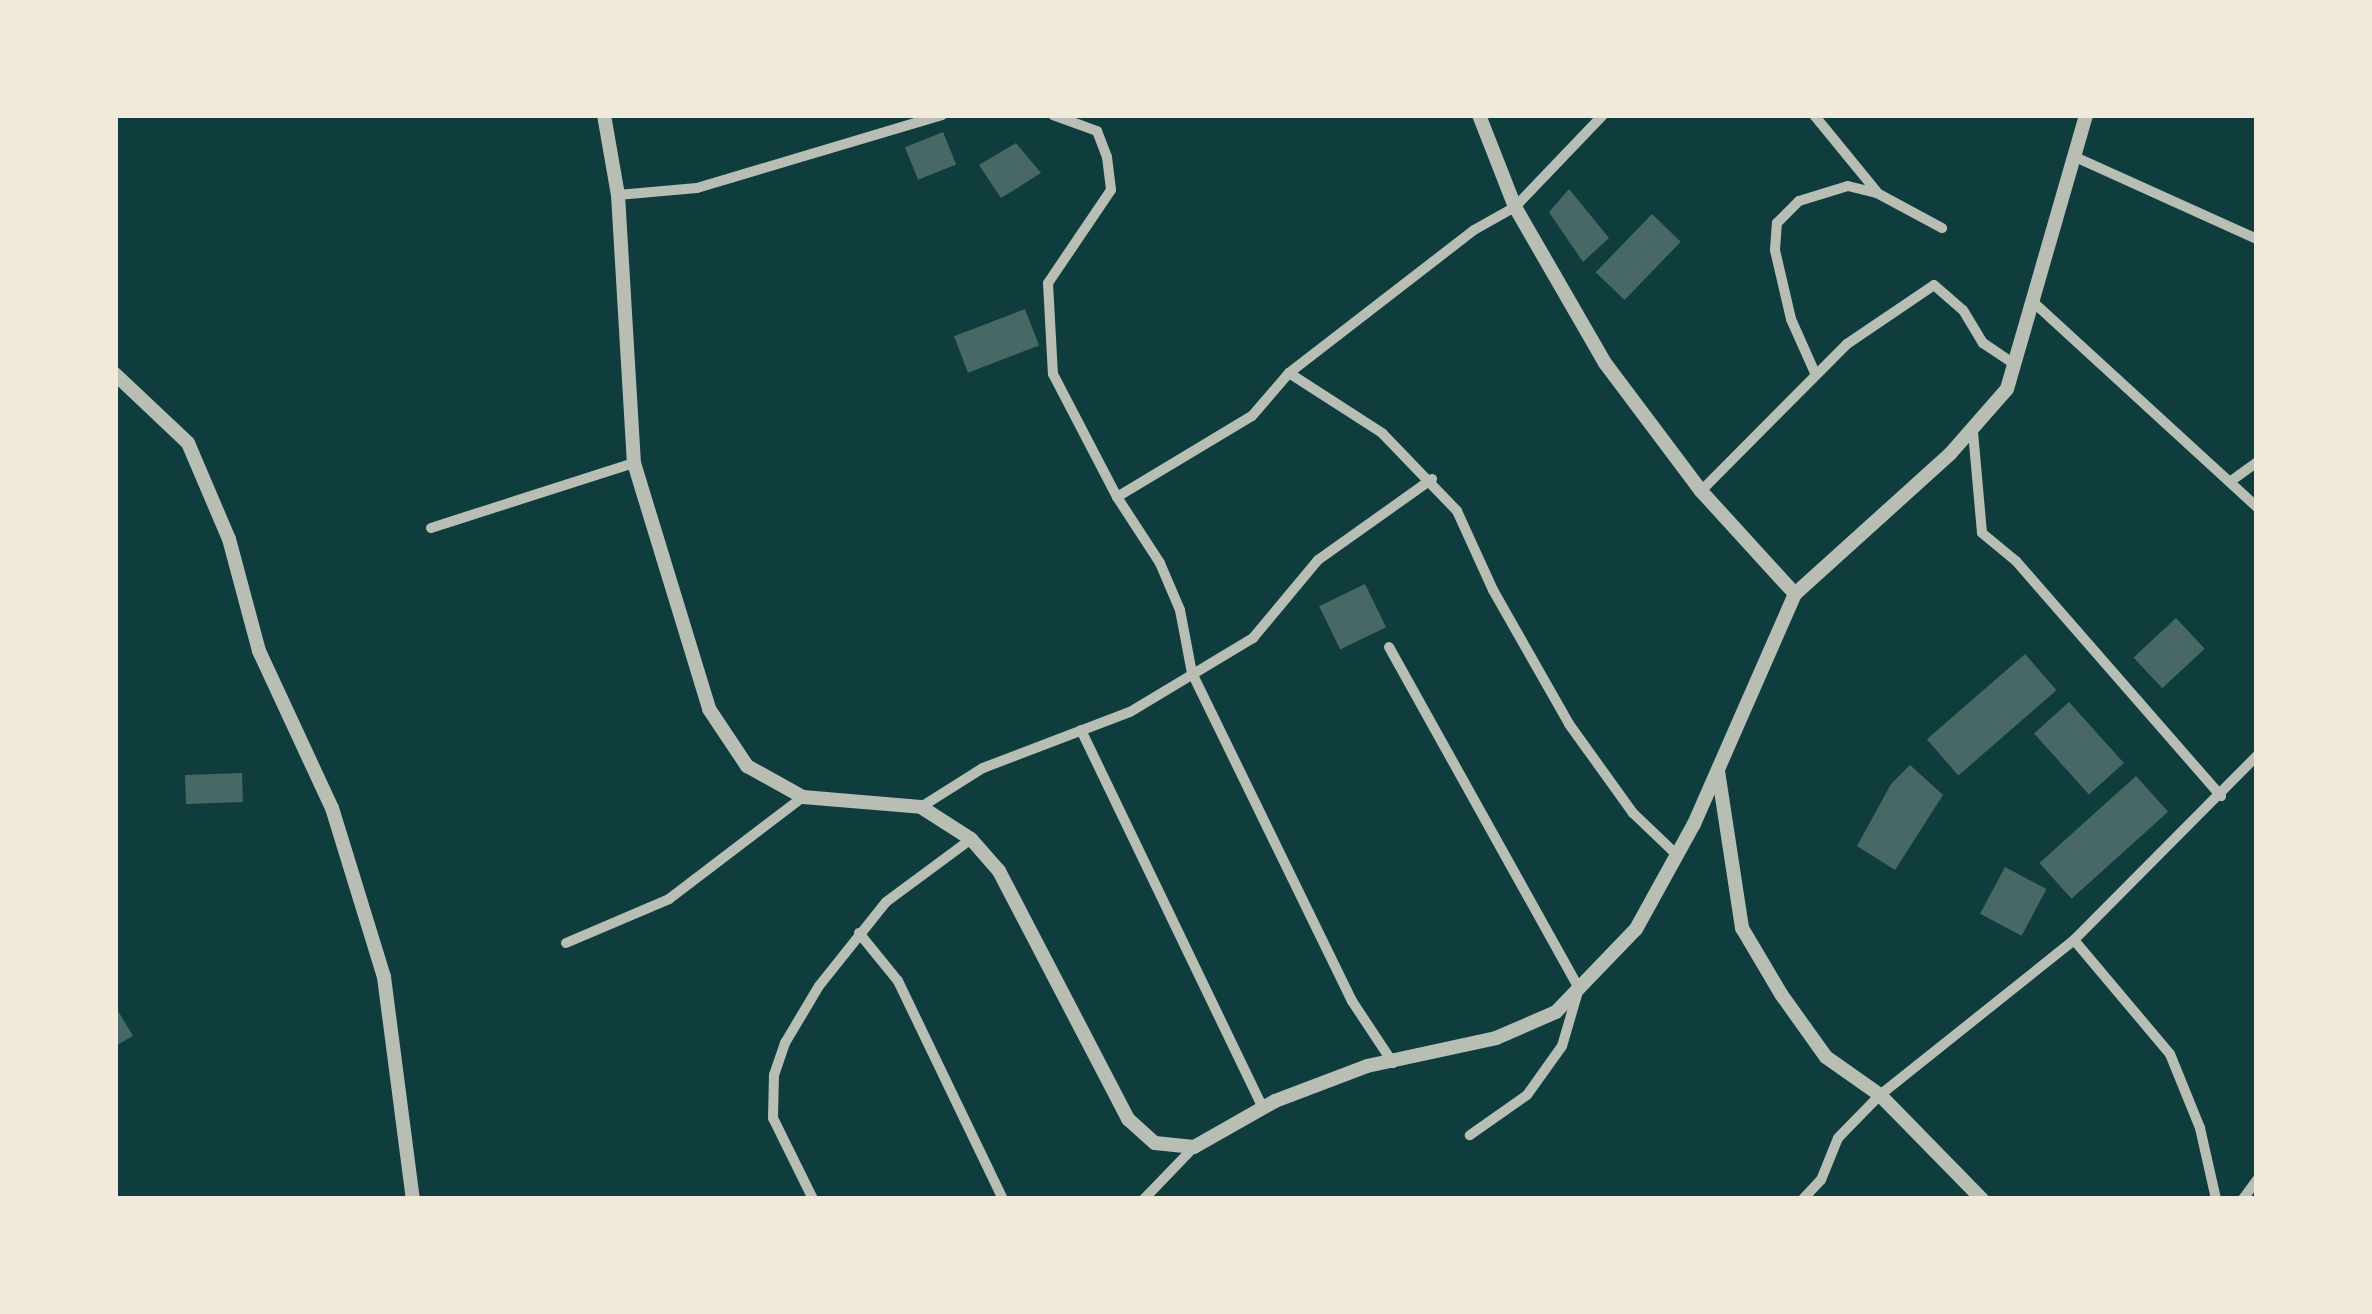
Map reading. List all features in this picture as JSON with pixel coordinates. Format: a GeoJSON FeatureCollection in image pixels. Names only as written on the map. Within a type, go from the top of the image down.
{"type":"FeatureCollection","features":[{"type":"Feature","properties":{"kind":"street"},"geometry":{"type":"LineString","coordinates":[[604,115],[618,196],[634,463],[709,710],[747,766],[804,797],[921,807],[971,839],[1000,871],[1128,1119],[1155,1143],[1194,1147]]}},
{"type":"Feature","properties":{"kind":"street"},"geometry":{"type":"LineString","coordinates":[[618,196],[697,188],[942,115]]}},
{"type":"Feature","properties":{"kind":"street"},"geometry":{"type":"LineString","coordinates":[[1053,115],[1097,132],[1111,190],[1048,283],[1054,374],[1117,498],[1174,594],[1192,673],[1352,1001],[1393,1063]]}},
{"type":"Feature","properties":{"kind":"street"},"geometry":{"type":"LineString","coordinates":[[1480,115],[1515,207],[1604,363],[1701,491],[1795,594]]}},
{"type":"Feature","properties":{"kind":"street"},"geometry":{"type":"LineString","coordinates":[[1117,498],[1252,416],[1289,373],[1474,230],[1515,207],[1602,115]]}},
{"type":"Feature","properties":{"kind":"street"},"geometry":{"type":"LineString","coordinates":[[1814,115],[1877,193]]}},
{"type":"Feature","properties":{"kind":"street"},"geometry":{"type":"LineString","coordinates":[[1144,1199],[1194,1147],[1263,1108],[1367,1066],[1496,1038],[1556,1012],[1636,930],[1718,770],[1795,594],[1973,432],[2007,389],[2086,115]]}},
{"type":"Feature","properties":{"kind":"street"},"geometry":{"type":"LineString","coordinates":[[2073,156],[2257,239]]}},
{"type":"Feature","properties":{"kind":"street"},"geometry":{"type":"LineString","coordinates":[[1816,373],[1791,319],[1776,250],[1777,223],[1799,200],[1848,186],[1877,193],[1942,228]]}},
{"type":"Feature","properties":{"kind":"street"},"geometry":{"type":"LineString","coordinates":[[1701,491],[1816,373],[1934,285],[1963,310],[1983,343],[2014,364]]}},
{"type":"Feature","properties":{"kind":"street"},"geometry":{"type":"LineString","coordinates":[[2032,300],[2257,507]]}},
{"type":"Feature","properties":{"kind":"street"},"geometry":{"type":"LineString","coordinates":[[1289,373],[1382,433],[1432,479],[1457,511],[1492,590],[1569,724],[1633,813],[1677,855]]}},
{"type":"Feature","properties":{"kind":"street"},"geometry":{"type":"LineString","coordinates":[[115,374],[188,442],[229,538],[259,651],[332,808],[384,978],[413,1199]]}},
{"type":"Feature","properties":{"kind":"street"},"geometry":{"type":"LineString","coordinates":[[1973,432],[1982,534],[2016,561],[2221,796]]}},
{"type":"Feature","properties":{"kind":"street"},"geometry":{"type":"LineString","coordinates":[[2231,481],[2257,462]]}},
{"type":"Feature","properties":{"kind":"street"},"geometry":{"type":"LineString","coordinates":[[431,528],[634,463]]}},
{"type":"Feature","properties":{"kind":"street"},"geometry":{"type":"LineString","coordinates":[[921,807],[983,768],[1130,712],[1254,638],[1318,560],[1432,479]]}},
{"type":"Feature","properties":{"kind":"street"},"geometry":{"type":"LineString","coordinates":[[1390,647],[1579,988],[1562,1046],[1527,1094],[1470,1135]]}},
{"type":"Feature","properties":{"kind":"street"},"geometry":{"type":"LineString","coordinates":[[1081,730],[1263,1108]]}},
{"type":"Feature","properties":{"kind":"street"},"geometry":{"type":"LineString","coordinates":[[1803,1199],[1821,1180],[1838,1138],[1880,1094],[2074,940],[2257,756]]}},
{"type":"Feature","properties":{"kind":"street"},"geometry":{"type":"LineString","coordinates":[[1718,770],[1742,928],[1826,1057],[1880,1094],[1982,1199]]}},
{"type":"Feature","properties":{"kind":"street"},"geometry":{"type":"LineString","coordinates":[[566,943],[669,899],[762,822],[804,797]]}},
{"type":"Feature","properties":{"kind":"street"},"geometry":{"type":"LineString","coordinates":[[813,1199],[773,1118],[774,1076],[811,1000],[859,934],[886,902],[971,839]]}},
{"type":"Feature","properties":{"kind":"street"},"geometry":{"type":"LineString","coordinates":[[859,934],[898,981],[1003,1199]]}},
{"type":"Feature","properties":{"kind":"street"},"geometry":{"type":"LineString","coordinates":[[2074,940],[2170,1054],[2200,1128],[2216,1199]]}},
{"type":"Feature","properties":{"kind":"street"},"geometry":{"type":"LineString","coordinates":[[2243,1199],[2257,1180]]}},
{"type":"Feature","properties":{"kind":"building"},"geometry":{"type":"Polygon","coordinates":[[[943,132],[956,164],[918,180],[905,147],[943,132]]]}},
{"type":"Feature","properties":{"kind":"building"},"geometry":{"type":"Polygon","coordinates":[[[1016,143],[1041,173],[1001,198],[979,165],[1016,143]]]}},
{"type":"Feature","properties":{"kind":"building"},"geometry":{"type":"Polygon","coordinates":[[[1569,189],[1609,238],[1583,262],[1549,212],[1569,189]]]}},
{"type":"Feature","properties":{"kind":"building"},"geometry":{"type":"Polygon","coordinates":[[[1652,214],[1681,242],[1625,300],[1596,272],[1652,214]]]}},
{"type":"Feature","properties":{"kind":"building"},"geometry":{"type":"Polygon","coordinates":[[[1025,309],[1039,345],[968,373],[954,336],[1025,309]]]}},
{"type":"Feature","properties":{"kind":"building"},"geometry":{"type":"Polygon","coordinates":[[[1365,584],[1386,627],[1340,649],[1319,606],[1365,584]]]}},
{"type":"Feature","properties":{"kind":"building"},"geometry":{"type":"Polygon","coordinates":[[[2176,618],[2205,649],[2162,688],[2134,658],[2176,618]]]}},
{"type":"Feature","properties":{"kind":"building"},"geometry":{"type":"Polygon","coordinates":[[[2025,654],[2056,690],[1958,776],[1927,739],[2025,654]]]}},
{"type":"Feature","properties":{"kind":"building"},"geometry":{"type":"Polygon","coordinates":[[[2069,702],[2124,763],[2089,794],[2034,733],[2069,702]]]}},
{"type":"Feature","properties":{"kind":"building"},"geometry":{"type":"Polygon","coordinates":[[[1910,765],[1943,795],[1895,870],[1857,846],[1891,784],[1910,765]]]}},
{"type":"Feature","properties":{"kind":"building"},"geometry":{"type":"Polygon","coordinates":[[[242,773],[243,802],[186,804],[185,775],[242,773]]]}},
{"type":"Feature","properties":{"kind":"building"},"geometry":{"type":"Polygon","coordinates":[[[2136,776],[2168,812],[2072,899],[2039,863],[2136,776]]]}},
{"type":"Feature","properties":{"kind":"building"},"geometry":{"type":"Polygon","coordinates":[[[2005,867],[2046,889],[2022,936],[1980,914],[2005,867]]]}},
{"type":"Feature","properties":{"kind":"building"},"geometry":{"type":"Polygon","coordinates":[[[115,1006],[133,1036],[115,1046],[115,1006]]]}}]}
